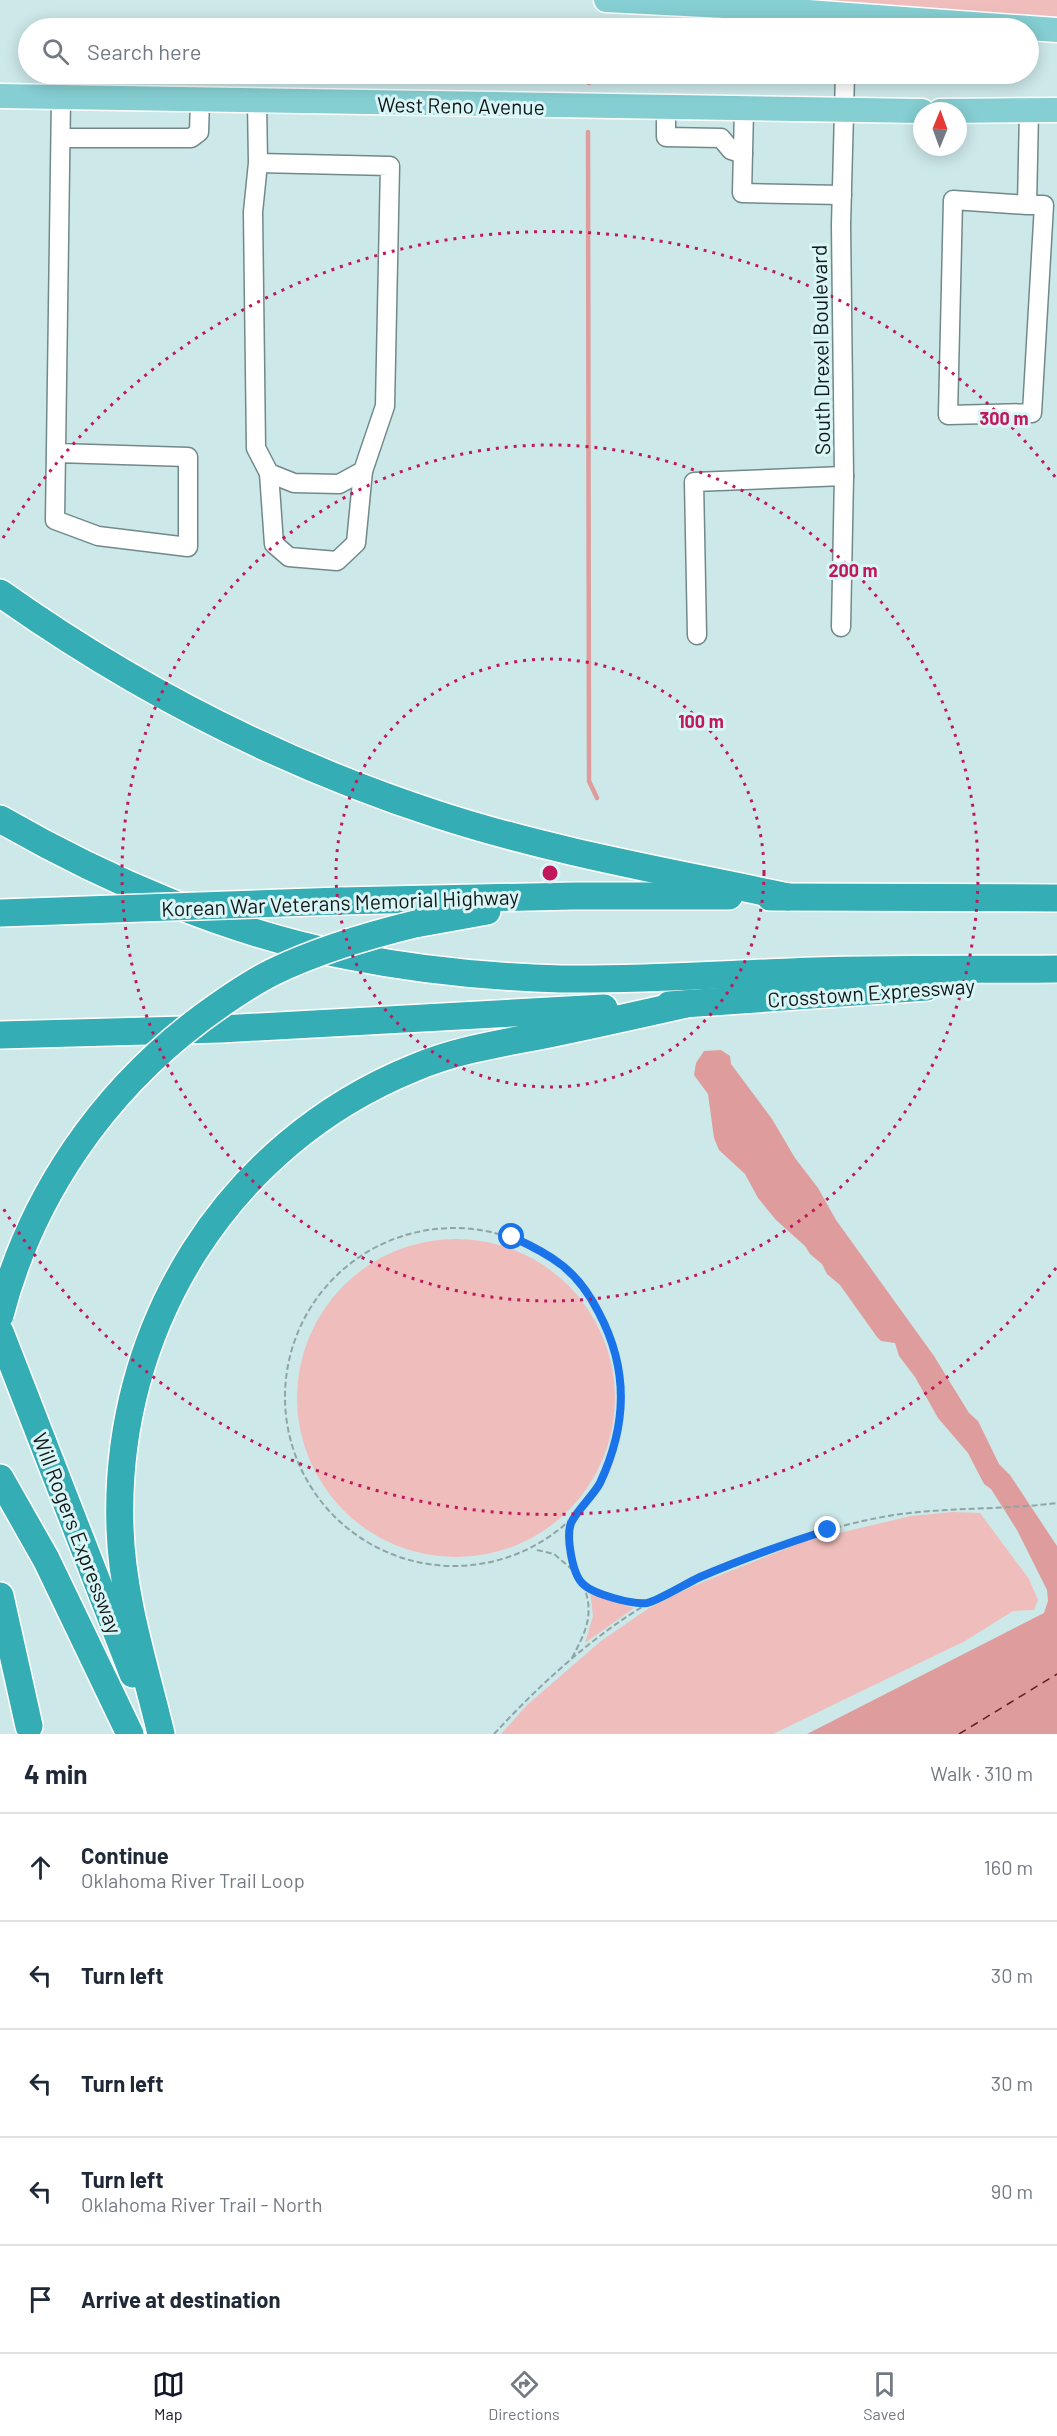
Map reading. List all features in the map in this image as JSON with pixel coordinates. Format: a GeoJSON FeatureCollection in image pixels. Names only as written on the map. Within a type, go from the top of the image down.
{"type":"FeatureCollection","features":[{"type":"Feature","properties":{"kind":"highway"},"geometry":{"type":"LineString","coordinates":[[0,593],[67,639],[170,700],[274,752],[356,786],[440,815],[523,839],[788,897],[1057,898]]}},
{"type":"Feature","properties":{"kind":"highway"},"geometry":{"type":"LineString","coordinates":[[0,819],[98,871],[212,917],[313,948],[413,966],[483,975],[562,979],[793,972],[1057,969]]}},
{"type":"Feature","properties":{"kind":"highway"},"geometry":{"type":"LineString","coordinates":[[0,1315],[10,1277],[27,1235],[57,1177],[111,1101],[155,1056],[218,1006],[272,973],[349,942],[415,924],[574,896]]}},
{"type":"Feature","properties":{"kind":"highway","name":"Korean War Veterans Memorial Highway"},"geometry":{"type":"LineString","coordinates":[[0,913],[340,901],[574,896],[788,897]]}},
{"type":"Feature","properties":{"kind":"highway","name":"Crosstown Expressway"},"geometry":{"type":"LineString","coordinates":[[686,1004],[1057,981]]}},
{"type":"Feature","properties":{"kind":"highway"},"geometry":{"type":"LineString","coordinates":[[0,1035],[221,1029],[686,1004]]}},
{"type":"Feature","properties":{"kind":"highway"},"geometry":{"type":"LineString","coordinates":[[161,1734],[126,1582],[120,1530],[120,1491],[129,1414],[149,1341],[163,1305],[203,1236],[252,1177],[280,1151],[342,1105],[377,1085],[412,1069],[460,1052],[686,1004]]}},
{"type":"Feature","properties":{"kind":"highway","name":"Will Rogers Expressway"},"geometry":{"type":"LineString","coordinates":[[0,1332],[156,1734]]}},
{"type":"Feature","properties":{"kind":"highway"},"geometry":{"type":"LineString","coordinates":[[0,1478],[46,1559],[130,1734]]}},
{"type":"Feature","properties":{"kind":"highway"},"geometry":{"type":"LineString","coordinates":[[0,1596],[30,1730]]}},
{"type":"Feature","properties":{"kind":"highway"},"geometry":{"type":"LineString","coordinates":[[0,1664],[30,1730]]}},
{"type":"Feature","properties":{"kind":"main road"},"geometry":{"type":"LineString","coordinates":[[606,0],[711,3],[818,18]]}},
{"type":"Feature","properties":{"kind":"main road"},"geometry":{"type":"LineString","coordinates":[[1039,29],[1057,30]]}},
{"type":"Feature","properties":{"kind":"main road","name":"West Reno Avenue"},"geometry":{"type":"LineString","coordinates":[[0,96],[913,111]]}},
{"type":"Feature","properties":{"kind":"main road"},"geometry":{"type":"LineString","coordinates":[[967,111],[1057,110]]}},
{"type":"Feature","properties":{"kind":"street","name":"South Drexel Boulevard"},"geometry":{"type":"LineString","coordinates":[[841,627],[844,476],[842,195],[845,84]]}},
{"type":"Feature","properties":{"kind":"street"},"geometry":{"type":"LineString","coordinates":[[57,453],[188,457],[188,547],[98,536],[55,520],[61,98]]}},
{"type":"Feature","properties":{"kind":"street"},"geometry":{"type":"LineString","coordinates":[[61,138],[191,138],[199,132],[200,100]]}},
{"type":"Feature","properties":{"kind":"street"},"geometry":{"type":"LineString","coordinates":[[257,101],[258,163],[253,212],[256,448],[269,473],[274,544],[289,557],[337,561],[356,543],[363,471],[385,406],[390,166],[258,163]]}},
{"type":"Feature","properties":{"kind":"street"},"geometry":{"type":"LineString","coordinates":[[666,108],[666,137],[721,138],[731,150],[742,154]]}},
{"type":"Feature","properties":{"kind":"street"},"geometry":{"type":"LineString","coordinates":[[744,110],[742,193],[842,195]]}},
{"type":"Feature","properties":{"kind":"street"},"geometry":{"type":"LineString","coordinates":[[1027,205],[1029,111]]}},
{"type":"Feature","properties":{"kind":"street"},"geometry":{"type":"LineString","coordinates":[[952,200],[1027,205],[1044,205],[1032,413],[948,415],[952,200]]}},
{"type":"Feature","properties":{"kind":"street"},"geometry":{"type":"LineString","coordinates":[[269,473],[294,483],[339,484],[363,471]]}},
{"type":"Feature","properties":{"kind":"street"},"geometry":{"type":"LineString","coordinates":[[698,635],[694,482],[844,476]]}},
{"type":"Feature","properties":{"kind":"path"},"geometry":{"type":"LineString","coordinates":[[550,1542],[536,1550],[510,1558],[472,1564],[437,1564],[406,1558],[372,1544],[355,1533],[323,1502],[303,1472],[290,1436],[285,1399],[290,1357],[295,1338],[302,1320],[324,1291],[365,1254],[396,1238],[412,1234],[444,1230],[484,1230],[512,1237],[539,1250],[564,1267],[583,1287],[603,1321],[619,1363],[622,1378],[621,1414],[611,1454],[599,1485],[561,1535]]}},
{"type":"Feature","properties":{"kind":"path"},"geometry":{"type":"LineString","coordinates":[[494,1734],[522,1704],[608,1631],[650,1603],[690,1582],[744,1559],[828,1530],[891,1516],[975,1507],[1057,1503]]}},
{"type":"Feature","properties":{"kind":"path"},"geometry":{"type":"LineString","coordinates":[[571,1523],[569,1538],[574,1571]]}},
{"type":"Feature","properties":{"kind":"path"},"geometry":{"type":"LineString","coordinates":[[536,1550],[554,1554],[574,1571],[583,1584],[589,1619],[571,1661]]}},
{"type":"Feature","properties":{"kind":"path"},"geometry":{"type":"LineString","coordinates":[[583,1584],[609,1596],[641,1604],[650,1603]]}},
{"type":"Feature","properties":{"kind":"shaded area"},"geometry":{"type":"Polygon","coordinates":[[[755,0],[1057,0],[1057,21],[755,0]]]}},
{"type":"Feature","properties":{"kind":"shaded area"},"geometry":{"type":"Polygon","coordinates":[[[721,1050],[730,1056],[731,1064],[772,1119],[795,1158],[818,1188],[836,1220],[934,1356],[969,1413],[978,1421],[999,1464],[1010,1475],[1057,1546],[1057,1734],[807,1734],[1044,1613],[1048,1601],[1047,1590],[1017,1530],[991,1489],[984,1484],[968,1453],[938,1418],[915,1377],[899,1356],[895,1343],[881,1341],[877,1337],[840,1285],[827,1274],[822,1264],[810,1254],[805,1246],[776,1220],[758,1198],[745,1174],[719,1150],[714,1138],[708,1094],[694,1075],[696,1063],[704,1051],[721,1050]]]}},
{"type":"Feature","properties":{"kind":"shaded area"},"geometry":{"type":"Polygon","coordinates":[[[456,1239],[487,1242],[517,1251],[544,1266],[569,1285],[588,1310],[603,1337],[612,1367],[615,1398],[612,1429],[603,1459],[588,1486],[569,1511],[544,1530],[517,1545],[487,1554],[456,1557],[425,1554],[395,1545],[368,1530],[343,1511],[324,1486],[309,1459],[300,1429],[297,1398],[300,1367],[309,1337],[324,1310],[343,1285],[368,1266],[395,1251],[425,1242],[456,1239]]]}},
{"type":"Feature","properties":{"kind":"shaded area"},"geometry":{"type":"Polygon","coordinates":[[[953,1512],[980,1513],[1029,1579],[1038,1600],[1034,1610],[1013,1611],[965,1641],[773,1734],[501,1734],[527,1705],[601,1641],[649,1608],[693,1586],[805,1541],[911,1516],[953,1512]]]}},
{"type":"Feature","properties":{"kind":"shaded area"},"geometry":{"type":"Polygon","coordinates":[[[590,1591],[634,1608],[585,1643],[593,1616],[590,1591]]]}},
{"type":"Feature","properties":{"kind":"waterway"},"geometry":{"type":"LineString","coordinates":[[588,132],[589,781],[597,798]]}},
{"type":"Feature","properties":{"kind":"ferry route"},"geometry":{"type":"LineString","coordinates":[[959,1734],[1057,1674]]}},
{"type":"Feature","properties":{"kind":"route"},"geometry":{"type":"LineString","coordinates":[[512,1237],[553,1258],[575,1277],[603,1321],[619,1363],[622,1378],[621,1414],[611,1454],[599,1485],[571,1523],[569,1538],[574,1571],[583,1584],[609,1596],[641,1604],[650,1603],[671,1591],[744,1559],[828,1530]]}}]}
